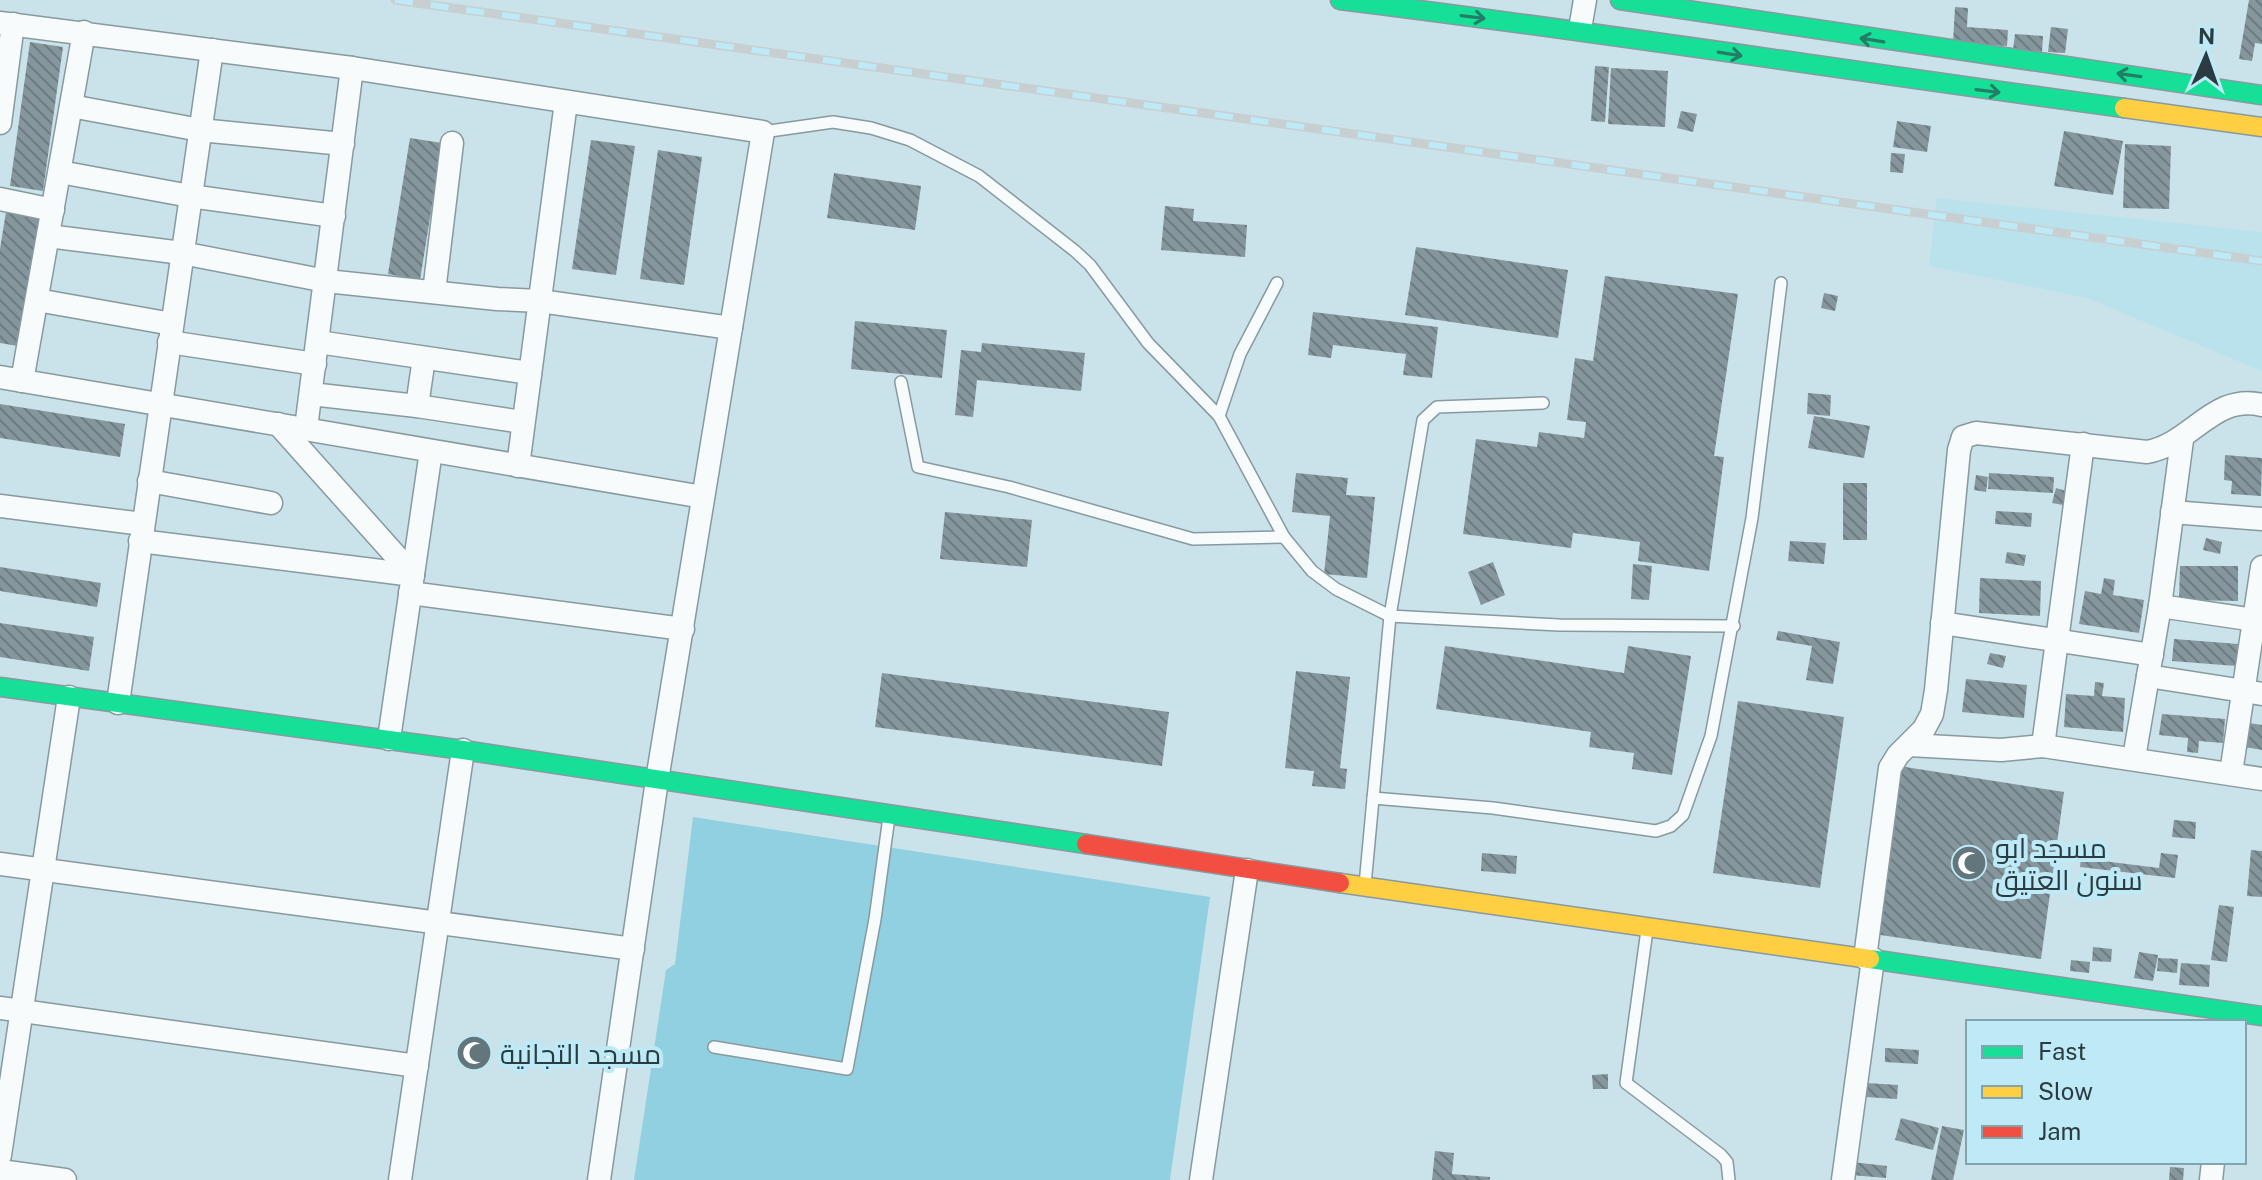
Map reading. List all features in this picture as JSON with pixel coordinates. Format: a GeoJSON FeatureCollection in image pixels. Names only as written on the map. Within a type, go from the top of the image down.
{"type":"FeatureCollection","features":[{"type":"Feature","properties":{"kind":"street"},"geometry":{"type":"LineString","coordinates":[[1340,0],[1580,29],[1810,66],[2262,127]]}},
{"type":"Feature","properties":{"kind":"street"},"geometry":{"type":"LineString","coordinates":[[1580,29],[1585,0]]}},
{"type":"Feature","properties":{"kind":"street"},"geometry":{"type":"LineString","coordinates":[[1620,0],[2262,95]]}},
{"type":"Feature","properties":{"kind":"street"},"geometry":{"type":"LineString","coordinates":[[0,123],[7,23],[352,68],[763,132],[657,780],[599,1180]]}},
{"type":"Feature","properties":{"kind":"street"},"geometry":{"type":"LineString","coordinates":[[84,32],[37,300],[11,379],[703,497]]}},
{"type":"Feature","properties":{"kind":"street"},"geometry":{"type":"LineString","coordinates":[[118,703],[212,50]]}},
{"type":"Feature","properties":{"kind":"street"},"geometry":{"type":"LineString","coordinates":[[306,428],[352,68]]}},
{"type":"Feature","properties":{"kind":"street"},"geometry":{"type":"LineString","coordinates":[[518,466],[566,102]]}},
{"type":"Feature","properties":{"kind":"street"},"geometry":{"type":"LineString","coordinates":[[71,106],[200,130],[343,144]]}},
{"type":"Feature","properties":{"kind":"street"},"geometry":{"type":"LineString","coordinates":[[434,292],[452,143]]}},
{"type":"Feature","properties":{"kind":"street"},"geometry":{"type":"LineString","coordinates":[[60,172],[190,196],[334,216]]}},
{"type":"Feature","properties":{"kind":"street"},"geometry":{"type":"LineString","coordinates":[[0,199],[53,210]]}},
{"type":"Feature","properties":{"kind":"street"},"geometry":{"type":"LineString","coordinates":[[48,236],[182,253],[326,281],[540,301],[731,328]]}},
{"type":"Feature","properties":{"kind":"street"},"geometry":{"type":"LineString","coordinates":[[37,300],[170,333],[316,353],[424,358],[530,373]]}},
{"type":"Feature","properties":{"kind":"street"},"geometry":{"type":"LineString","coordinates":[[417,406],[424,358]]}},
{"type":"Feature","properties":{"kind":"street"},"geometry":{"type":"LineString","coordinates":[[311,394],[516,421]]}},
{"type":"Feature","properties":{"kind":"street"},"geometry":{"type":"LineString","coordinates":[[1843,1180],[1890,768],[1932,714],[1959,450],[1963,437],[1976,433],[2147,452],[2164,449],[2182,440],[2216,409],[2234,403],[2262,405]]}},
{"type":"Feature","properties":{"kind":"street"},"geometry":{"type":"LineString","coordinates":[[278,424],[411,584]]}},
{"type":"Feature","properties":{"kind":"street"},"geometry":{"type":"LineString","coordinates":[[2134,758],[2160,606],[2182,440]]}},
{"type":"Feature","properties":{"kind":"street"},"geometry":{"type":"LineString","coordinates":[[2043,746],[2083,444]]}},
{"type":"Feature","properties":{"kind":"street"},"geometry":{"type":"LineString","coordinates":[[389,739],[431,451]]}},
{"type":"Feature","properties":{"kind":"street"},"geometry":{"type":"LineString","coordinates":[[149,481],[271,503]]}},
{"type":"Feature","properties":{"kind":"street"},"geometry":{"type":"LineString","coordinates":[[0,506],[411,584],[683,629]]}},
{"type":"Feature","properties":{"kind":"street"},"geometry":{"type":"LineString","coordinates":[[2172,512],[2262,519]]}},
{"type":"Feature","properties":{"kind":"street"},"geometry":{"type":"LineString","coordinates":[[2231,773],[2253,693],[2262,567]]}},
{"type":"Feature","properties":{"kind":"street"},"geometry":{"type":"LineString","coordinates":[[2160,606],[2258,620]]}},
{"type":"Feature","properties":{"kind":"street"},"geometry":{"type":"LineString","coordinates":[[1942,623],[2059,641],[2253,693]]}},
{"type":"Feature","properties":{"kind":"street"},"geometry":{"type":"LineString","coordinates":[[0,687],[389,739],[1247,870],[1869,958],[2236,1017],[2262,1016]]}},
{"type":"Feature","properties":{"kind":"street"},"geometry":{"type":"LineString","coordinates":[[0,1155],[10,1009],[42,870],[69,697]]}},
{"type":"Feature","properties":{"kind":"street"},"geometry":{"type":"LineString","coordinates":[[1909,745],[1980,750],[2043,746],[2262,779]]}},
{"type":"Feature","properties":{"kind":"street"},"geometry":{"type":"LineString","coordinates":[[400,1180],[463,750]]}},
{"type":"Feature","properties":{"kind":"street"},"geometry":{"type":"LineString","coordinates":[[0,864],[633,949]]}},
{"type":"Feature","properties":{"kind":"street"},"geometry":{"type":"LineString","coordinates":[[1201,1180],[1247,870]]}},
{"type":"Feature","properties":{"kind":"street"},"geometry":{"type":"LineString","coordinates":[[10,1009],[417,1066]]}},
{"type":"Feature","properties":{"kind":"street"},"geometry":{"type":"LineString","coordinates":[[0,1171],[65,1180]]}},
{"type":"Feature","properties":{"kind":"lane"},"geometry":{"type":"LineString","coordinates":[[763,132],[833,122],[871,128],[910,140],[979,176],[1090,265],[1148,343],[1219,416],[1284,537],[1312,571],[1336,589],[1390,616],[1559,625],[1734,626]]}},
{"type":"Feature","properties":{"kind":"lane"},"geometry":{"type":"LineString","coordinates":[[1219,416],[1254,320],[1277,283]]}},
{"type":"Feature","properties":{"kind":"lane"},"geometry":{"type":"LineString","coordinates":[[1373,798],[1493,808],[1656,831],[1671,826],[1683,815],[1711,736],[1734,626],[1781,283]]}},
{"type":"Feature","properties":{"kind":"lane"},"geometry":{"type":"LineString","coordinates":[[901,382],[918,467],[1009,487],[1193,539],[1284,537]]}},
{"type":"Feature","properties":{"kind":"lane"},"geometry":{"type":"LineString","coordinates":[[1365,886],[1390,616],[1423,420],[1428,411],[1437,407],[1543,403]]}},
{"type":"Feature","properties":{"kind":"lane"},"geometry":{"type":"LineString","coordinates":[[714,1047],[847,1069],[875,919],[889,817]]}},
{"type":"Feature","properties":{"kind":"lane"},"geometry":{"type":"LineString","coordinates":[[1647,929],[1626,1083],[1721,1155],[1727,1162],[1729,1180]]}},
{"type":"Feature","properties":{"kind":"shaded area"},"geometry":{"type":"Polygon","coordinates":[[[1937,198],[2262,232],[2262,371],[2087,298],[1929,266],[1937,198]]]}},
{"type":"Feature","properties":{"kind":"shaded area"},"geometry":{"type":"Polygon","coordinates":[[[693,817],[1210,897],[1170,1180],[634,1180],[666,970],[675,964],[693,817]]]}},
{"type":"Feature","properties":{"kind":"building"},"geometry":{"type":"Polygon","coordinates":[[[2249,0],[2262,0],[2262,44],[2255,43],[2252,61],[2239,59],[2249,0]]]}},
{"type":"Feature","properties":{"kind":"building"},"geometry":{"type":"Polygon","coordinates":[[[1955,7],[1968,8],[1967,27],[2008,30],[2007,46],[1953,43],[1955,7]]]}},
{"type":"Feature","properties":{"kind":"building"},"geometry":{"type":"Polygon","coordinates":[[[2051,27],[2068,29],[2065,53],[2048,52],[2051,27]]]}},
{"type":"Feature","properties":{"kind":"building"},"geometry":{"type":"Polygon","coordinates":[[[2015,34],[2043,36],[2042,52],[2013,50],[2015,34]]]}},
{"type":"Feature","properties":{"kind":"building"},"geometry":{"type":"Polygon","coordinates":[[[30,42],[63,47],[43,191],[10,186],[30,42]]]}},
{"type":"Feature","properties":{"kind":"building"},"geometry":{"type":"Polygon","coordinates":[[[1595,66],[1609,67],[1605,122],[1591,121],[1595,66]]]}},
{"type":"Feature","properties":{"kind":"building"},"geometry":{"type":"Polygon","coordinates":[[[1611,68],[1668,71],[1665,127],[1608,124],[1611,68]]]}},
{"type":"Feature","properties":{"kind":"building"},"geometry":{"type":"Polygon","coordinates":[[[1681,111],[1697,114],[1693,132],[1677,128],[1681,111]]]}},
{"type":"Feature","properties":{"kind":"building"},"geometry":{"type":"Polygon","coordinates":[[[1897,121],[1931,126],[1927,152],[1893,147],[1897,121]]]}},
{"type":"Feature","properties":{"kind":"building"},"geometry":{"type":"Polygon","coordinates":[[[2064,131],[2123,141],[2113,195],[2054,186],[2064,131]]]}},
{"type":"Feature","properties":{"kind":"building"},"geometry":{"type":"Polygon","coordinates":[[[410,138],[442,143],[420,280],[388,274],[410,138]]]}},
{"type":"Feature","properties":{"kind":"building"},"geometry":{"type":"Polygon","coordinates":[[[591,140],[635,146],[616,275],[572,269],[591,140]]]}},
{"type":"Feature","properties":{"kind":"building"},"geometry":{"type":"Polygon","coordinates":[[[2125,144],[2171,146],[2169,209],[2123,208],[2125,144]]]}},
{"type":"Feature","properties":{"kind":"building"},"geometry":{"type":"Polygon","coordinates":[[[658,150],[702,157],[684,285],[640,279],[658,150]]]}},
{"type":"Feature","properties":{"kind":"building"},"geometry":{"type":"Polygon","coordinates":[[[1891,153],[1905,154],[1903,173],[1890,172],[1891,153]]]}},
{"type":"Feature","properties":{"kind":"building"},"geometry":{"type":"Polygon","coordinates":[[[834,173],[921,186],[915,230],[827,218],[834,173]]]}},
{"type":"Feature","properties":{"kind":"building"},"geometry":{"type":"Polygon","coordinates":[[[1165,206],[1194,209],[1193,221],[1247,225],[1245,257],[1161,250],[1165,206]]]}},
{"type":"Feature","properties":{"kind":"building"},"geometry":{"type":"Polygon","coordinates":[[[6,212],[39,218],[18,346],[0,343],[0,249],[6,212]]]}},
{"type":"Feature","properties":{"kind":"building"},"geometry":{"type":"Polygon","coordinates":[[[1416,247],[1568,270],[1558,338],[1405,315],[1416,247]]]}},
{"type":"Feature","properties":{"kind":"building"},"geometry":{"type":"Polygon","coordinates":[[[1605,276],[1738,294],[1714,456],[1724,457],[1709,571],[1638,561],[1640,542],[1573,533],[1571,548],[1463,534],[1476,439],[1537,447],[1539,432],[1584,438],[1586,422],[1567,420],[1575,358],[1593,361],[1605,276]]]}},
{"type":"Feature","properties":{"kind":"building"},"geometry":{"type":"Polygon","coordinates":[[[1824,293],[1838,296],[1835,311],[1821,308],[1824,293]]]}},
{"type":"Feature","properties":{"kind":"building"},"geometry":{"type":"Polygon","coordinates":[[[1313,312],[1438,327],[1432,378],[1403,375],[1406,354],[1333,345],[1331,358],[1308,355],[1313,312]]]}},
{"type":"Feature","properties":{"kind":"building"},"geometry":{"type":"Polygon","coordinates":[[[855,321],[947,330],[942,378],[851,369],[855,321]]]}},
{"type":"Feature","properties":{"kind":"building"},"geometry":{"type":"Polygon","coordinates":[[[982,343],[1085,353],[1081,391],[977,380],[973,417],[955,415],[961,350],[981,352],[982,343]]]}},
{"type":"Feature","properties":{"kind":"building"},"geometry":{"type":"Polygon","coordinates":[[[1808,393],[1831,395],[1830,416],[1807,414],[1808,393]]]}},
{"type":"Feature","properties":{"kind":"building"},"geometry":{"type":"Polygon","coordinates":[[[0,404],[125,424],[120,457],[0,438],[0,404]]]}},
{"type":"Feature","properties":{"kind":"building"},"geometry":{"type":"Polygon","coordinates":[[[1814,416],[1870,426],[1864,458],[1808,448],[1814,416]]]}},
{"type":"Feature","properties":{"kind":"building"},"geometry":{"type":"Polygon","coordinates":[[[2225,455],[2262,458],[2261,496],[2231,494],[2232,481],[2224,480],[2225,455]]]}},
{"type":"Feature","properties":{"kind":"building"},"geometry":{"type":"Polygon","coordinates":[[[1296,473],[1348,478],[1346,495],[1375,497],[1367,578],[1324,574],[1330,516],[1292,512],[1296,473]]]}},
{"type":"Feature","properties":{"kind":"building"},"geometry":{"type":"Polygon","coordinates":[[[1989,473],[2054,477],[2053,493],[1988,489],[1989,473]]]}},
{"type":"Feature","properties":{"kind":"building"},"geometry":{"type":"Polygon","coordinates":[[[1976,475],[1988,477],[1986,492],[1974,490],[1976,475]]]}},
{"type":"Feature","properties":{"kind":"building"},"geometry":{"type":"Polygon","coordinates":[[[1843,483],[1867,483],[1867,540],[1843,540],[1843,483]]]}},
{"type":"Feature","properties":{"kind":"building"},"geometry":{"type":"Polygon","coordinates":[[[2056,488],[2066,491],[2063,505],[2052,503],[2056,488]]]}},
{"type":"Feature","properties":{"kind":"building"},"geometry":{"type":"Polygon","coordinates":[[[1996,511],[2032,513],[2031,527],[1995,524],[1996,511]]]}},
{"type":"Feature","properties":{"kind":"building"},"geometry":{"type":"Polygon","coordinates":[[[945,512],[1032,520],[1027,567],[940,559],[945,512]]]}},
{"type":"Feature","properties":{"kind":"building"},"geometry":{"type":"Polygon","coordinates":[[[2206,538],[2222,542],[2220,554],[2203,550],[2206,538]]]}},
{"type":"Feature","properties":{"kind":"building"},"geometry":{"type":"Polygon","coordinates":[[[1790,541],[1826,543],[1824,564],[1788,561],[1790,541]]]}},
{"type":"Feature","properties":{"kind":"building"},"geometry":{"type":"Polygon","coordinates":[[[2007,552],[2026,555],[2024,566],[2005,563],[2007,552]]]}},
{"type":"Feature","properties":{"kind":"building"},"geometry":{"type":"Polygon","coordinates":[[[1493,562],[1505,595],[1481,605],[1468,572],[1493,562]]]}},
{"type":"Feature","properties":{"kind":"building"},"geometry":{"type":"Polygon","coordinates":[[[1633,564],[1652,566],[1649,600],[1631,599],[1633,564]]]}},
{"type":"Feature","properties":{"kind":"building"},"geometry":{"type":"Polygon","coordinates":[[[2180,566],[2238,566],[2238,601],[2179,600],[2180,566]]]}},
{"type":"Feature","properties":{"kind":"building"},"geometry":{"type":"Polygon","coordinates":[[[0,567],[101,583],[97,607],[0,591],[0,567]]]}},
{"type":"Feature","properties":{"kind":"building"},"geometry":{"type":"Polygon","coordinates":[[[1980,578],[2041,581],[2040,616],[1979,613],[1980,578]]]}},
{"type":"Feature","properties":{"kind":"building"},"geometry":{"type":"Polygon","coordinates":[[[2104,578],[2115,580],[2113,595],[2144,600],[2139,633],[2079,624],[2085,591],[2101,594],[2104,578]]]}},
{"type":"Feature","properties":{"kind":"building"},"geometry":{"type":"Polygon","coordinates":[[[0,623],[94,637],[89,671],[0,657],[0,623]]]}},
{"type":"Feature","properties":{"kind":"building"},"geometry":{"type":"Polygon","coordinates":[[[1778,631],[1840,642],[1833,684],[1806,680],[1812,646],[1776,640],[1778,631]]]}},
{"type":"Feature","properties":{"kind":"building"},"geometry":{"type":"Polygon","coordinates":[[[2174,639],[2238,644],[2236,666],[2172,661],[2174,639]]]}},
{"type":"Feature","properties":{"kind":"building"},"geometry":{"type":"Polygon","coordinates":[[[1445,646],[1624,673],[1628,646],[1691,656],[1672,775],[1632,769],[1634,753],[1589,747],[1591,732],[1436,709],[1445,646]]]}},
{"type":"Feature","properties":{"kind":"building"},"geometry":{"type":"Polygon","coordinates":[[[1990,653],[2006,656],[2003,668],[1987,664],[1990,653]]]}},
{"type":"Feature","properties":{"kind":"building"},"geometry":{"type":"Polygon","coordinates":[[[1296,671],[1350,677],[1340,768],[1347,769],[1345,789],[1312,786],[1314,771],[1285,768],[1296,671]]]}},
{"type":"Feature","properties":{"kind":"building"},"geometry":{"type":"Polygon","coordinates":[[[882,673],[1169,712],[1162,766],[875,727],[882,673]]]}},
{"type":"Feature","properties":{"kind":"building"},"geometry":{"type":"Polygon","coordinates":[[[1966,679],[2027,685],[2024,718],[1962,712],[1966,679]]]}},
{"type":"Feature","properties":{"kind":"building"},"geometry":{"type":"Polygon","coordinates":[[[2095,682],[2104,683],[2102,696],[2125,698],[2123,732],[2064,727],[2066,694],[2094,696],[2095,682]]]}},
{"type":"Feature","properties":{"kind":"building"},"geometry":{"type":"Polygon","coordinates":[[[1738,701],[1844,717],[1820,888],[1713,873],[1738,701]]]}},
{"type":"Feature","properties":{"kind":"building"},"geometry":{"type":"Polygon","coordinates":[[[2162,714],[2225,719],[2223,743],[2199,741],[2198,753],[2187,752],[2188,738],[2159,735],[2162,714]]]}},
{"type":"Feature","properties":{"kind":"building"},"geometry":{"type":"Polygon","coordinates":[[[2249,723],[2262,725],[2262,750],[2245,747],[2249,723]]]}},
{"type":"Feature","properties":{"kind":"building","name":"مسجد ابو سنون العتيق"},"geometry":{"type":"Polygon","coordinates":[[[1899,766],[2064,792],[2041,959],[1874,934],[1899,766]]]}},
{"type":"Feature","properties":{"kind":"building"},"geometry":{"type":"Polygon","coordinates":[[[2174,820],[2196,822],[2195,839],[2172,837],[2174,820]]]}},
{"type":"Feature","properties":{"kind":"building"},"geometry":{"type":"Polygon","coordinates":[[[2083,842],[2105,845],[2103,861],[2159,868],[2161,853],[2178,855],[2175,878],[2080,867],[2083,842]]]}},
{"type":"Feature","properties":{"kind":"building"},"geometry":{"type":"Polygon","coordinates":[[[2251,850],[2262,851],[2262,897],[2247,896],[2251,850]]]}},
{"type":"Feature","properties":{"kind":"building"},"geometry":{"type":"Polygon","coordinates":[[[1482,853],[1517,856],[1516,874],[1481,871],[1482,853]]]}},
{"type":"Feature","properties":{"kind":"building"},"geometry":{"type":"Polygon","coordinates":[[[2219,905],[2234,907],[2227,962],[2211,960],[2219,905]]]}},
{"type":"Feature","properties":{"kind":"building"},"geometry":{"type":"Polygon","coordinates":[[[2093,947],[2112,949],[2111,962],[2092,961],[2093,947]]]}},
{"type":"Feature","properties":{"kind":"building"},"geometry":{"type":"Polygon","coordinates":[[[2139,952],[2158,955],[2153,981],[2134,978],[2139,952]]]}},
{"type":"Feature","properties":{"kind":"building"},"geometry":{"type":"Polygon","coordinates":[[[2158,958],[2178,959],[2177,973],[2157,971],[2158,958]]]}},
{"type":"Feature","properties":{"kind":"building"},"geometry":{"type":"Polygon","coordinates":[[[2071,960],[2090,962],[2089,973],[2070,971],[2071,960]]]}},
{"type":"Feature","properties":{"kind":"building"},"geometry":{"type":"Polygon","coordinates":[[[2181,963],[2210,965],[2209,987],[2179,985],[2181,963]]]}},
{"type":"Feature","properties":{"kind":"building"},"geometry":{"type":"Polygon","coordinates":[[[1885,1048],[1919,1050],[1918,1064],[1885,1062],[1885,1048]]]}},
{"type":"Feature","properties":{"kind":"building"},"geometry":{"type":"Polygon","coordinates":[[[1608,1074],[1608,1089],[1593,1089],[1592,1075],[1608,1074]]]}},
{"type":"Feature","properties":{"kind":"building"},"geometry":{"type":"Polygon","coordinates":[[[1866,1083],[1898,1085],[1897,1099],[1865,1097],[1866,1083]]]}},
{"type":"Feature","properties":{"kind":"building"},"geometry":{"type":"Polygon","coordinates":[[[1901,1118],[1939,1128],[1933,1150],[1895,1140],[1901,1118]]]}},
{"type":"Feature","properties":{"kind":"building"},"geometry":{"type":"Polygon","coordinates":[[[1942,1126],[1964,1130],[1953,1180],[1931,1180],[1942,1126]]]}},
{"type":"Feature","properties":{"kind":"building"},"geometry":{"type":"Polygon","coordinates":[[[1435,1151],[1454,1153],[1452,1174],[1490,1177],[1490,1180],[1432,1180],[1435,1151]]]}},
{"type":"Feature","properties":{"kind":"building"},"geometry":{"type":"Polygon","coordinates":[[[1852,1162],[1887,1166],[1886,1178],[1851,1175],[1852,1162]]]}},
{"type":"Feature","properties":{"kind":"building"},"geometry":{"type":"Polygon","coordinates":[[[2170,1167],[2184,1168],[2183,1180],[2169,1180],[2170,1167]]]}},
{"type":"Feature","properties":{"kind":"railway"},"geometry":{"type":"LineString","coordinates":[[395,0],[2262,261]]}},
{"type":"Feature","properties":{"kind":"traffic: fast"},"geometry":{"type":"LineString","coordinates":[[1340,0],[2124,108]]}},
{"type":"Feature","properties":{"kind":"traffic: fast"},"geometry":{"type":"LineString","coordinates":[[1620,0],[2262,95]]}},
{"type":"Feature","properties":{"kind":"traffic: fast"},"geometry":{"type":"LineString","coordinates":[[0,687],[463,750],[1086,844]]}},
{"type":"Feature","properties":{"kind":"traffic: fast"},"geometry":{"type":"LineString","coordinates":[[1870,959],[2262,1016]]}},
{"type":"Feature","properties":{"kind":"traffic: slow"},"geometry":{"type":"LineString","coordinates":[[2124,108],[2262,127]]}},
{"type":"Feature","properties":{"kind":"traffic: slow"},"geometry":{"type":"LineString","coordinates":[[1340,883],[1870,959]]}},
{"type":"Feature","properties":{"kind":"traffic: jam"},"geometry":{"type":"LineString","coordinates":[[1086,844],[1340,883]]}},
{"type":"Feature","properties":{"kind":"place","name":"مسجد ابو سنون العتيق"},"geometry":{"type":"Point","coordinates":[1969,863]}},
{"type":"Feature","properties":{"kind":"place","name":"مسجد التجانية"},"geometry":{"type":"Point","coordinates":[474,1053]}}]}
